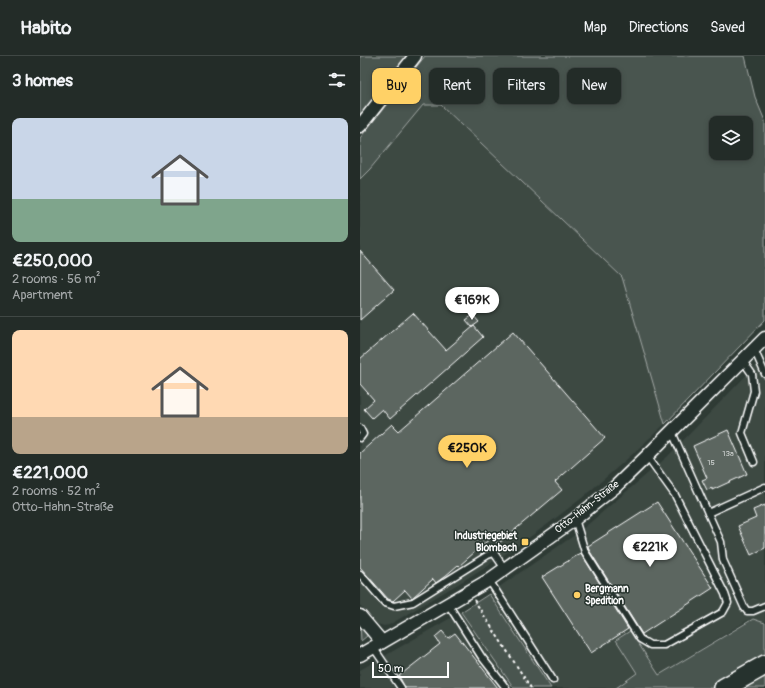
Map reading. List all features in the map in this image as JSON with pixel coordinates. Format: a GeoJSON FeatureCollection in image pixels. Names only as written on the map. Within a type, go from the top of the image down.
{"type":"FeatureCollection","features":[{"type":"Feature","properties":{"kind":"main road"},"geometry":{"type":"LineString","coordinates":[[724,688],[765,666]]}},
{"type":"Feature","properties":{"kind":"street"},"geometry":{"type":"LineString","coordinates":[[360,126],[415,56]]}},
{"type":"Feature","properties":{"kind":"street","name":"Otto-Hahn-Straße"},"geometry":{"type":"LineString","coordinates":[[360,655],[489,580],[575,519],[647,456],[765,338]]}},
{"type":"Feature","properties":{"kind":"street"},"geometry":{"type":"LineString","coordinates":[[360,616],[378,645]]}},
{"type":"Feature","properties":{"kind":"lane"},"geometry":{"type":"LineString","coordinates":[[754,349],[765,374]]}},
{"type":"Feature","properties":{"kind":"lane"},"geometry":{"type":"LineString","coordinates":[[743,361],[752,374],[754,391],[742,433],[754,462]]}},
{"type":"Feature","properties":{"kind":"lane"},"geometry":{"type":"LineString","coordinates":[[360,428],[363,434],[360,438]]}},
{"type":"Feature","properties":{"kind":"lane"},"geometry":{"type":"LineString","coordinates":[[672,432],[721,542],[723,560],[746,611],[753,611],[765,606]]}},
{"type":"Feature","properties":{"kind":"lane"},"geometry":{"type":"LineString","coordinates":[[575,519],[585,552],[640,639],[650,645],[664,645],[723,612],[728,604],[725,594],[674,495],[647,456]]}},
{"type":"Feature","properties":{"kind":"lane"},"geometry":{"type":"LineString","coordinates":[[708,513],[765,487]]}},
{"type":"Feature","properties":{"kind":"lane"},"geometry":{"type":"LineString","coordinates":[[360,574],[385,603],[394,606],[413,602],[488,555],[494,554],[505,569]]}},
{"type":"Feature","properties":{"kind":"lane"},"geometry":{"type":"LineString","coordinates":[[489,580],[553,680]]}},
{"type":"Feature","properties":{"kind":"lane"},"geometry":{"type":"LineString","coordinates":[[448,604],[481,656],[506,688]]}},
{"type":"Feature","properties":{"kind":"lane"},"geometry":{"type":"LineString","coordinates":[[378,645],[401,688]]}},
{"type":"Feature","properties":{"kind":"path"},"geometry":{"type":"LineString","coordinates":[[468,592],[531,688]]}},
{"type":"Feature","properties":{"kind":"shaded area"},"geometry":{"type":"Polygon","coordinates":[[[360,56],[409,56],[400,68],[372,68],[372,104],[360,119],[360,56]]]}},
{"type":"Feature","properties":{"kind":"shaded area"},"geometry":{"type":"Polygon","coordinates":[[[425,56],[745,56],[755,97],[765,121],[765,320],[665,424],[622,277],[441,105],[423,105],[360,179],[360,138],[387,104],[421,104],[421,68],[415,68],[425,56]]]}},
{"type":"Feature","properties":{"kind":"shaded area"},"geometry":{"type":"Polygon","coordinates":[[[423,105],[441,105],[622,277],[665,424],[582,498],[548,524],[516,547],[463,581],[389,625],[384,626],[377,624],[360,605],[360,179],[423,105]]]}},
{"type":"Feature","properties":{"kind":"shaded area"},"geometry":{"type":"Polygon","coordinates":[[[765,356],[765,623],[753,619],[748,620],[659,675],[630,631],[616,640],[637,673],[616,688],[551,688],[489,594],[579,532],[667,457],[765,356]]]}},
{"type":"Feature","properties":{"kind":"shaded area"},"geometry":{"type":"Polygon","coordinates":[[[489,594],[551,688],[514,688],[461,612],[489,594]]]}},
{"type":"Feature","properties":{"kind":"shaded area"},"geometry":{"type":"Polygon","coordinates":[[[461,612],[514,688],[360,688],[360,670],[461,612]]]}},
{"type":"Feature","properties":{"kind":"shaded area"},"geometry":{"type":"Polygon","coordinates":[[[753,619],[765,623],[765,688],[616,688],[637,673],[616,640],[630,631],[659,675],[753,619]]]}},
{"type":"Feature","properties":{"kind":"shaded area"},"geometry":{"type":"Polygon","coordinates":[[[360,622],[366,630],[367,636],[361,641],[360,622]]]}},
{"type":"Feature","properties":{"kind":"building"},"geometry":{"type":"Polygon","coordinates":[[[360,251],[394,290],[360,320],[360,251]]]}},
{"type":"Feature","properties":{"kind":"building"},"geometry":{"type":"Polygon","coordinates":[[[413,313],[446,350],[474,326],[483,337],[390,419],[382,409],[372,418],[364,409],[374,400],[360,384],[360,359],[413,313]]]}},
{"type":"Feature","properties":{"kind":"building"},"geometry":{"type":"Polygon","coordinates":[[[473,315],[479,322],[472,327],[466,320],[473,315]]]}},
{"type":"Feature","properties":{"kind":"building"},"geometry":{"type":"Polygon","coordinates":[[[513,332],[605,438],[555,482],[562,490],[498,544],[492,537],[459,566],[458,565],[436,583],[433,579],[412,598],[405,590],[393,601],[388,599],[360,567],[360,453],[392,424],[399,431],[513,332]]]}},
{"type":"Feature","properties":{"kind":"building"},"geometry":{"type":"Polygon","coordinates":[[[728,430],[747,474],[712,490],[712,488],[707,490],[702,480],[707,478],[693,446],[728,430]]]}},
{"type":"Feature","properties":{"kind":"building"},"geometry":{"type":"Polygon","coordinates":[[[657,502],[713,588],[642,634],[589,550],[588,546],[657,502]]]}},
{"type":"Feature","properties":{"kind":"building"},"geometry":{"type":"Polygon","coordinates":[[[765,505],[765,548],[751,555],[738,526],[756,518],[753,510],[765,505]]]}},
{"type":"Feature","properties":{"kind":"building"},"geometry":{"type":"Polygon","coordinates":[[[581,553],[628,629],[591,653],[542,577],[581,553]]]}},
{"type":"Feature","properties":{"kind":"building"},"geometry":{"type":"Polygon","coordinates":[[[442,631],[448,638],[455,633],[498,688],[405,688],[399,676],[440,644],[435,637],[442,631]]]}},
{"type":"Feature","properties":{"kind":"place","name":"Industriegebiet Blombach"},"geometry":{"type":"Point","coordinates":[525,542]}},
{"type":"Feature","properties":{"kind":"place","name":"Bergmann Spedition"},"geometry":{"type":"Point","coordinates":[577,595]}}]}
